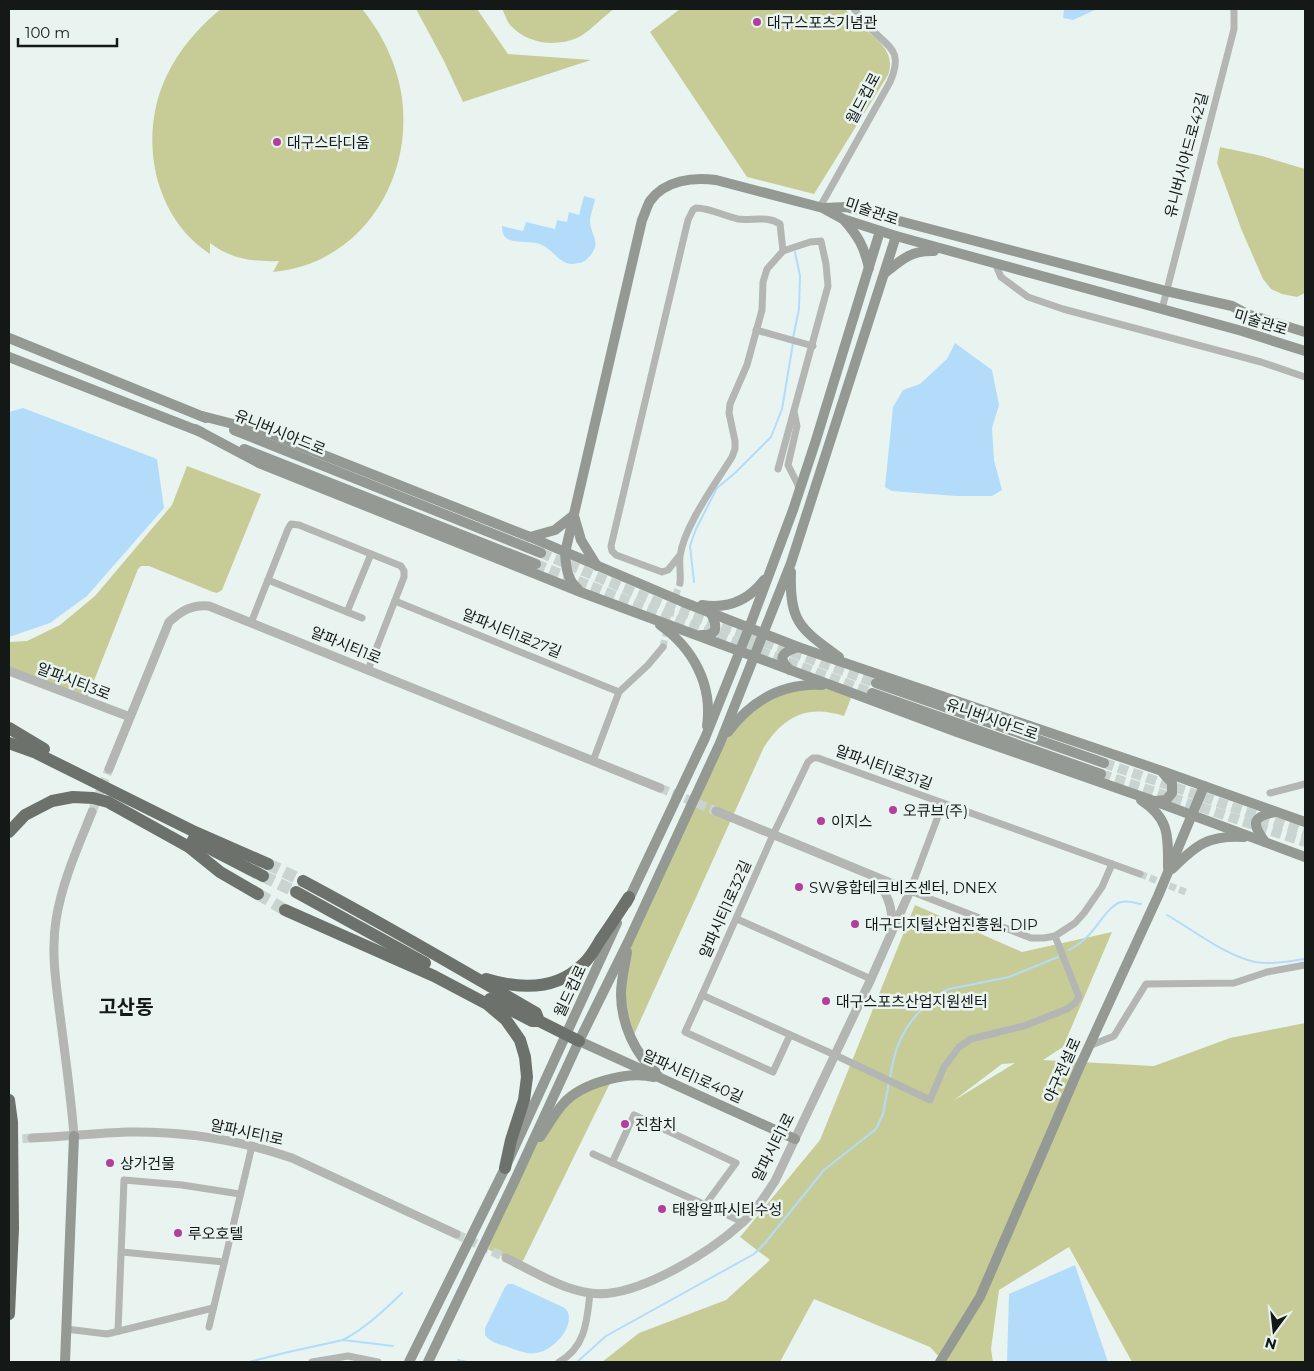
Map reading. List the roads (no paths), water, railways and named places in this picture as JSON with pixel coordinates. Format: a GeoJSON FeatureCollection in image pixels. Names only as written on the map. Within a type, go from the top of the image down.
{"type":"FeatureCollection","features":[{"type":"Feature","properties":{"kind":"highway"},"geometry":{"type":"LineString","coordinates":[[9,728],[112,795]]}},
{"type":"Feature","properties":{"kind":"highway"},"geometry":{"type":"LineString","coordinates":[[9,743],[34,752],[154,819],[220,872],[258,894]]}},
{"type":"Feature","properties":{"kind":"highway"},"geometry":{"type":"LineString","coordinates":[[9,751],[32,758],[112,795]]}},
{"type":"Feature","properties":{"kind":"highway"},"geometry":{"type":"LineString","coordinates":[[9,832],[25,815],[52,801],[73,797],[92,798],[112,795]]}},
{"type":"Feature","properties":{"kind":"highway"},"geometry":{"type":"LineString","coordinates":[[154,819],[195,832],[266,870]]}},
{"type":"Feature","properties":{"kind":"highway"},"geometry":{"type":"LineString","coordinates":[[540,1021],[532,1022],[299,887],[361,912],[536,1013],[540,1021],[579,1041]]}},
{"type":"Feature","properties":{"kind":"highway"},"geometry":{"type":"LineString","coordinates":[[469,974],[511,986],[522,987],[537,986],[563,978],[583,964],[629,897]]}},
{"type":"Feature","properties":{"kind":"highway"},"geometry":{"type":"LineString","coordinates":[[285,910],[434,976],[487,1004],[506,1020],[522,1047],[527,1077],[524,1100],[511,1140],[505,1168]]}},
{"type":"Feature","properties":{"kind":"highway"},"geometry":{"type":"LineString","coordinates":[[9,1100],[12,1122],[13,1220],[9,1310]]}},
{"type":"Feature","properties":{"kind":"main road"},"geometry":{"type":"LineString","coordinates":[[583,593],[571,583],[566,567],[565,553],[642,220],[650,201],[672,184],[686,179],[700,178],[716,180],[822,208]]}},
{"type":"Feature","properties":{"kind":"main road","name":"미술관로"},"geometry":{"type":"LineString","coordinates":[[822,208],[846,207],[1166,291],[1232,306],[1247,314],[1305,332]]}},
{"type":"Feature","properties":{"kind":"main road","name":"미술관로"},"geometry":{"type":"LineString","coordinates":[[822,208],[843,219],[896,236],[1162,308],[1305,351]]}},
{"type":"Feature","properties":{"kind":"main road"},"geometry":{"type":"LineString","coordinates":[[843,219],[857,235],[864,249],[870,269]]}},
{"type":"Feature","properties":{"kind":"main road","name":"월드컵로"},"geometry":{"type":"LineString","coordinates":[[409,1362],[505,1168],[629,897],[705,738],[749,628],[799,490],[800,477],[870,269],[880,231]]}},
{"type":"Feature","properties":{"kind":"main road"},"geometry":{"type":"LineString","coordinates":[[848,663],[815,640],[796,617],[790,592],[791,563],[896,236]]}},
{"type":"Feature","properties":{"kind":"main road"},"geometry":{"type":"LineString","coordinates":[[885,273],[904,257],[922,250],[943,251],[972,256]]}},
{"type":"Feature","properties":{"kind":"main road","name":"유니버시아드로"},"geometry":{"type":"LineString","coordinates":[[9,338],[541,553]]}},
{"type":"Feature","properties":{"kind":"main road","name":"유니버시아드로"},"geometry":{"type":"LineString","coordinates":[[9,356],[536,564]]}},
{"type":"Feature","properties":{"kind":"main road"},"geometry":{"type":"LineString","coordinates":[[202,416],[268,433],[530,537],[683,602],[798,647],[1305,822]]}},
{"type":"Feature","properties":{"kind":"main road"},"geometry":{"type":"LineString","coordinates":[[195,429],[259,463],[583,593],[967,736],[1154,801],[1305,857]]}},
{"type":"Feature","properties":{"kind":"main road"},"geometry":{"type":"LineString","coordinates":[[530,537],[555,530],[574,515]]}},
{"type":"Feature","properties":{"kind":"main road"},"geometry":{"type":"LineString","coordinates":[[574,515],[581,540],[597,566]]}},
{"type":"Feature","properties":{"kind":"main road","name":"월드컵로"},"geometry":{"type":"LineString","coordinates":[[428,1362],[579,1041],[629,940],[720,743],[791,563]]}},
{"type":"Feature","properties":{"kind":"main road"},"geometry":{"type":"LineString","coordinates":[[683,602],[717,606],[731,604],[751,594],[769,574]]}},
{"type":"Feature","properties":{"kind":"main road"},"geometry":{"type":"LineString","coordinates":[[700,635],[709,636],[714,633],[716,627],[710,612]]}},
{"type":"Feature","properties":{"kind":"main road"},"geometry":{"type":"LineString","coordinates":[[651,618],[681,641],[699,672],[707,699],[705,738]]}},
{"type":"Feature","properties":{"kind":"main road"},"geometry":{"type":"LineString","coordinates":[[790,670],[784,664],[782,656],[785,652],[798,647]]}},
{"type":"Feature","properties":{"kind":"main road"},"geometry":{"type":"LineString","coordinates":[[720,743],[742,714],[773,693],[786,688],[808,684],[842,689]]}},
{"type":"Feature","properties":{"kind":"main road","name":"유니버시아드로"},"geometry":{"type":"LineString","coordinates":[[1101,774],[874,688],[1104,763]]}},
{"type":"Feature","properties":{"kind":"main road"},"geometry":{"type":"LineString","coordinates":[[1154,801],[1166,800],[1172,793],[1172,783],[1162,772]]}},
{"type":"Feature","properties":{"kind":"main road","name":"야구전설로"},"geometry":{"type":"LineString","coordinates":[[940,1362],[980,1297],[1089,1046],[1168,874],[1204,786]]}},
{"type":"Feature","properties":{"kind":"main road"},"geometry":{"type":"LineString","coordinates":[[1132,794],[1154,809],[1165,826],[1168,843],[1168,874]]}},
{"type":"Feature","properties":{"kind":"main road"},"geometry":{"type":"LineString","coordinates":[[1266,843],[1257,830],[1257,819],[1263,815],[1276,812]]}},
{"type":"Feature","properties":{"kind":"main road"},"geometry":{"type":"LineString","coordinates":[[1168,874],[1190,850],[1208,840],[1234,837],[1254,838]]}},
{"type":"Feature","properties":{"kind":"main road"},"geometry":{"type":"LineString","coordinates":[[629,940],[620,993],[622,1014],[637,1050],[651,1068],[664,1079]]}},
{"type":"Feature","properties":{"kind":"main road","name":"알파시티1로40길"},"geometry":{"type":"LineString","coordinates":[[579,1041],[795,1139]]}},
{"type":"Feature","properties":{"kind":"main road"},"geometry":{"type":"LineString","coordinates":[[523,1163],[563,1103],[581,1091],[603,1080],[622,1077],[649,1076],[664,1079]]}},
{"type":"Feature","properties":{"kind":"main road"},"geometry":{"type":"LineString","coordinates":[[65,1362],[74,1136]]}},
{"type":"Feature","properties":{"kind":"street","name":"월드컵로"},"geometry":{"type":"LineString","coordinates":[[822,208],[890,82],[895,65],[896,58],[892,49],[869,28],[854,9]]}},
{"type":"Feature","properties":{"kind":"street","name":"유니버시아드로42길"},"geometry":{"type":"LineString","coordinates":[[1162,308],[1234,29],[1234,9]]}},
{"type":"Feature","properties":{"kind":"street"},"geometry":{"type":"LineString","coordinates":[[778,469],[828,286],[821,241],[810,242],[783,251],[767,269],[763,282],[762,310],[747,365],[730,404],[729,413],[735,441],[732,457],[704,501],[680,555],[668,570],[662,572],[616,555],[612,551],[611,546],[690,214],[696,208],[700,208],[738,219],[754,218],[776,221],[780,224],[783,251]]}},
{"type":"Feature","properties":{"kind":"street"},"geometry":{"type":"LineString","coordinates":[[995,263],[1001,277],[1028,297],[1261,362],[1305,377]]}},
{"type":"Feature","properties":{"kind":"street"},"geometry":{"type":"LineString","coordinates":[[756,330],[812,346]]}},
{"type":"Feature","properties":{"kind":"street"},"geometry":{"type":"LineString","coordinates":[[794,412],[797,426],[788,465],[800,477]]}},
{"type":"Feature","properties":{"kind":"street"},"geometry":{"type":"LineString","coordinates":[[251,623],[288,529],[291,524],[299,525],[401,566],[404,571],[404,577],[368,670]]}},
{"type":"Feature","properties":{"kind":"street"},"geometry":{"type":"LineString","coordinates":[[347,612],[371,554]]}},
{"type":"Feature","properties":{"kind":"street"},"geometry":{"type":"LineString","coordinates":[[680,555],[680,583]]}},
{"type":"Feature","properties":{"kind":"street"},"geometry":{"type":"LineString","coordinates":[[268,580],[362,618]]}},
{"type":"Feature","properties":{"kind":"street","name":"알파시티1로27길"},"geometry":{"type":"LineString","coordinates":[[395,601],[619,692]]}},
{"type":"Feature","properties":{"kind":"street","name":"알파시티1로"},"geometry":{"type":"LineString","coordinates":[[109,769],[169,622],[180,612],[200,605],[209,606],[660,788]]}},
{"type":"Feature","properties":{"kind":"street"},"geometry":{"type":"LineString","coordinates":[[593,761],[619,692],[648,665],[663,646]]}},
{"type":"Feature","properties":{"kind":"street","name":"알파시티3로"},"geometry":{"type":"LineString","coordinates":[[9,670],[130,717]]}},
{"type":"Feature","properties":{"kind":"street","name":"알파시티1로31길"},"geometry":{"type":"LineString","coordinates":[[773,835],[808,762],[813,758],[818,758],[1140,874]]}},
{"type":"Feature","properties":{"kind":"street"},"geometry":{"type":"LineString","coordinates":[[1270,793],[1305,784]]}},
{"type":"Feature","properties":{"kind":"street","name":"알파시티1로31길"},"geometry":{"type":"LineString","coordinates":[[910,891],[942,803]]}},
{"type":"Feature","properties":{"kind":"street"},"geometry":{"type":"LineString","coordinates":[[716,811],[870,875],[1031,938],[1055,936],[1074,923],[1084,913],[1105,882],[1112,864]]}},
{"type":"Feature","properties":{"kind":"street"},"geometry":{"type":"LineString","coordinates":[[74,1136],[55,979],[54,944],[60,897],[92,812]]}},
{"type":"Feature","properties":{"kind":"street","name":"알파시티1로32길"},"geometry":{"type":"LineString","coordinates":[[773,835],[685,1032],[773,1072],[790,1035]]}},
{"type":"Feature","properties":{"kind":"street"},"geometry":{"type":"LineString","coordinates":[[870,875],[883,887],[887,895],[892,917],[892,935]]}},
{"type":"Feature","properties":{"kind":"street","name":"알파시티1로"},"geometry":{"type":"LineString","coordinates":[[506,1258],[567,1287],[590,1293],[607,1294],[627,1290],[665,1274],[715,1244],[743,1222],[771,1188],[892,935],[910,891]]}},
{"type":"Feature","properties":{"kind":"street"},"geometry":{"type":"LineString","coordinates":[[737,919],[871,979]]}},
{"type":"Feature","properties":{"kind":"street"},"geometry":{"type":"LineString","coordinates":[[702,995],[930,1100],[944,1066],[959,1048],[971,1039],[1024,1026],[1075,1004],[1079,996],[1055,936]]}},
{"type":"Feature","properties":{"kind":"street"},"geometry":{"type":"LineString","coordinates":[[1089,1046],[1114,1036],[1146,984],[1234,982],[1266,972],[1305,965]]}},
{"type":"Feature","properties":{"kind":"street"},"geometry":{"type":"LineString","coordinates":[[612,1163],[634,1115],[736,1163],[705,1204]]}},
{"type":"Feature","properties":{"kind":"street","name":"알파시티1로"},"geometry":{"type":"LineString","coordinates":[[32,1138],[128,1132],[183,1134],[252,1146],[292,1158],[456,1234]]}},
{"type":"Feature","properties":{"kind":"street"},"geometry":{"type":"LineString","coordinates":[[209,1327],[252,1146]]}},
{"type":"Feature","properties":{"kind":"street"},"geometry":{"type":"LineString","coordinates":[[593,1154],[743,1222]]}},
{"type":"Feature","properties":{"kind":"street"},"geometry":{"type":"LineString","coordinates":[[118,1331],[124,1180],[182,1185],[240,1194]]}},
{"type":"Feature","properties":{"kind":"street"},"geometry":{"type":"LineString","coordinates":[[122,1252],[224,1262]]}},
{"type":"Feature","properties":{"kind":"street"},"geometry":{"type":"LineString","coordinates":[[559,1362],[576,1346],[586,1329],[590,1293]]}},
{"type":"Feature","properties":{"kind":"street"},"geometry":{"type":"LineString","coordinates":[[66,1329],[107,1334],[213,1308]]}},
{"type":"Feature","properties":{"kind":"street"},"geometry":{"type":"LineString","coordinates":[[312,1362],[348,1356],[378,1362]]}},
{"type":"Feature","properties":{"kind":"water"},"geometry":{"type":"Polygon","coordinates":[[[1064,9],[1097,9],[1073,20],[1063,18],[1064,9]]]}},
{"type":"Feature","properties":{"kind":"water"},"geometry":{"type":"Polygon","coordinates":[[[584,196],[595,199],[590,222],[595,240],[595,248],[587,259],[582,262],[567,263],[542,245],[517,242],[506,238],[503,233],[502,226],[523,231],[526,222],[555,229],[557,220],[567,222],[569,212],[579,215],[584,196]]]}},
{"type":"Feature","properties":{"kind":"water"},"geometry":{"type":"Polygon","coordinates":[[[955,343],[992,370],[999,405],[992,428],[994,460],[1002,490],[992,496],[956,496],[892,491],[885,487],[893,407],[903,390],[920,384],[947,359],[955,343]]]}},
{"type":"Feature","properties":{"kind":"water"},"geometry":{"type":"Polygon","coordinates":[[[23,408],[157,459],[164,508],[87,596],[50,623],[9,637],[9,412],[23,408]]]}},
{"type":"Feature","properties":{"kind":"water"},"geometry":{"type":"Polygon","coordinates":[[[1075,1265],[1108,1362],[1007,1362],[1009,1294],[1075,1265]]]}},
{"type":"Feature","properties":{"kind":"water"},"geometry":{"type":"Polygon","coordinates":[[[508,1284],[513,1284],[565,1308],[569,1321],[566,1329],[550,1348],[536,1353],[524,1352],[494,1342],[485,1335],[485,1328],[508,1284]]]}},
{"type":"Feature","properties":{"kind":"waterway"},"geometry":{"type":"LineString","coordinates":[[793,338],[799,309],[800,276],[795,252]]}},
{"type":"Feature","properties":{"kind":"waterway"},"geometry":{"type":"LineString","coordinates":[[694,582],[690,546],[696,529],[717,488],[771,437],[782,409],[793,343]]}},
{"type":"Feature","properties":{"kind":"waterway"},"geometry":{"type":"LineString","coordinates":[[1069,950],[1088,936],[1112,907],[1126,901],[1141,904]]}},
{"type":"Feature","properties":{"kind":"waterway"},"geometry":{"type":"LineString","coordinates":[[1167,915],[1210,942],[1244,959],[1268,963],[1305,959]]}},
{"type":"Feature","properties":{"kind":"waterway"},"geometry":{"type":"LineString","coordinates":[[890,1078],[894,1056],[907,1027],[933,998],[949,989],[1009,977],[1058,957]]}},
{"type":"Feature","properties":{"kind":"waterway"},"geometry":{"type":"LineString","coordinates":[[577,1362],[606,1336],[754,1254],[824,1170],[876,1129],[883,1114],[889,1082]]}},
{"type":"Feature","properties":{"kind":"waterway"},"geometry":{"type":"LineString","coordinates":[[343,1340],[367,1325],[402,1293]]}},
{"type":"Feature","properties":{"kind":"waterway"},"geometry":{"type":"LineString","coordinates":[[249,1362],[343,1340],[393,1346]]}},
{"type":"Feature","properties":{"kind":"waterway"},"geometry":{"type":"LineString","coordinates":[[458,1360],[468,1362]]}},
{"type":"Feature","properties":{"kind":"tunnel"},"geometry":{"type":"LineString","coordinates":[[541,553],[671,608],[876,683]]}},
{"type":"Feature","properties":{"kind":"tunnel"},"geometry":{"type":"LineString","coordinates":[[536,564],[668,617],[872,693]]}},
{"type":"Feature","properties":{"kind":"tunnel"},"geometry":{"type":"LineString","coordinates":[[663,647],[673,603],[680,583]]}},
{"type":"Feature","properties":{"kind":"tunnel"},"geometry":{"type":"LineString","coordinates":[[1104,763],[1305,832]]}},
{"type":"Feature","properties":{"kind":"tunnel"},"geometry":{"type":"LineString","coordinates":[[92,812],[109,769]]}},
{"type":"Feature","properties":{"kind":"tunnel"},"geometry":{"type":"LineString","coordinates":[[1101,774],[1305,842]]}},
{"type":"Feature","properties":{"kind":"tunnel"},"geometry":{"type":"LineString","coordinates":[[660,788],[716,811]]}},
{"type":"Feature","properties":{"kind":"tunnel"},"geometry":{"type":"LineString","coordinates":[[268,864],[303,881]]}},
{"type":"Feature","properties":{"kind":"tunnel"},"geometry":{"type":"LineString","coordinates":[[1140,874],[1188,893]]}},
{"type":"Feature","properties":{"kind":"tunnel"},"geometry":{"type":"LineString","coordinates":[[263,876],[296,892]]}},
{"type":"Feature","properties":{"kind":"tunnel"},"geometry":{"type":"LineString","coordinates":[[258,894],[285,910]]}},
{"type":"Feature","properties":{"kind":"tunnel"},"geometry":{"type":"LineString","coordinates":[[9,1140],[32,1138]]}},
{"type":"Feature","properties":{"kind":"tunnel"},"geometry":{"type":"LineString","coordinates":[[456,1234],[506,1258]]}},
{"type":"Feature","properties":{"kind":"place","name":"대구스포츠기념관"},"geometry":{"type":"Point","coordinates":[757,22]}},
{"type":"Feature","properties":{"kind":"place","name":"대구스타디움"},"geometry":{"type":"Point","coordinates":[277,142]}},
{"type":"Feature","properties":{"kind":"place","name":"오큐브(주)"},"geometry":{"type":"Point","coordinates":[893,810]}},
{"type":"Feature","properties":{"kind":"place","name":"이지스"},"geometry":{"type":"Point","coordinates":[821,821]}},
{"type":"Feature","properties":{"kind":"place","name":"SW융합테크비즈센터, DNEX"},"geometry":{"type":"Point","coordinates":[799,887]}},
{"type":"Feature","properties":{"kind":"place","name":"대구디지털산업진흥원, DIP"},"geometry":{"type":"Point","coordinates":[855,924]}},
{"type":"Feature","properties":{"kind":"place","name":"대구스포츠산업지원센터"},"geometry":{"type":"Point","coordinates":[826,1001]}},
{"type":"Feature","properties":{"kind":"place","name":"진참치"},"geometry":{"type":"Point","coordinates":[625,1124]}},
{"type":"Feature","properties":{"kind":"place","name":"상가건물"},"geometry":{"type":"Point","coordinates":[110,1163]}},
{"type":"Feature","properties":{"kind":"place","name":"태왕알파시티수성"},"geometry":{"type":"Point","coordinates":[662,1209]}},
{"type":"Feature","properties":{"kind":"place","name":"루오호텔"},"geometry":{"type":"Point","coordinates":[178,1233]}},
{"type":"Feature","properties":{"kind":"district","name":"고산동"},"geometry":{"type":"Point","coordinates":[126,1007]}}]}
